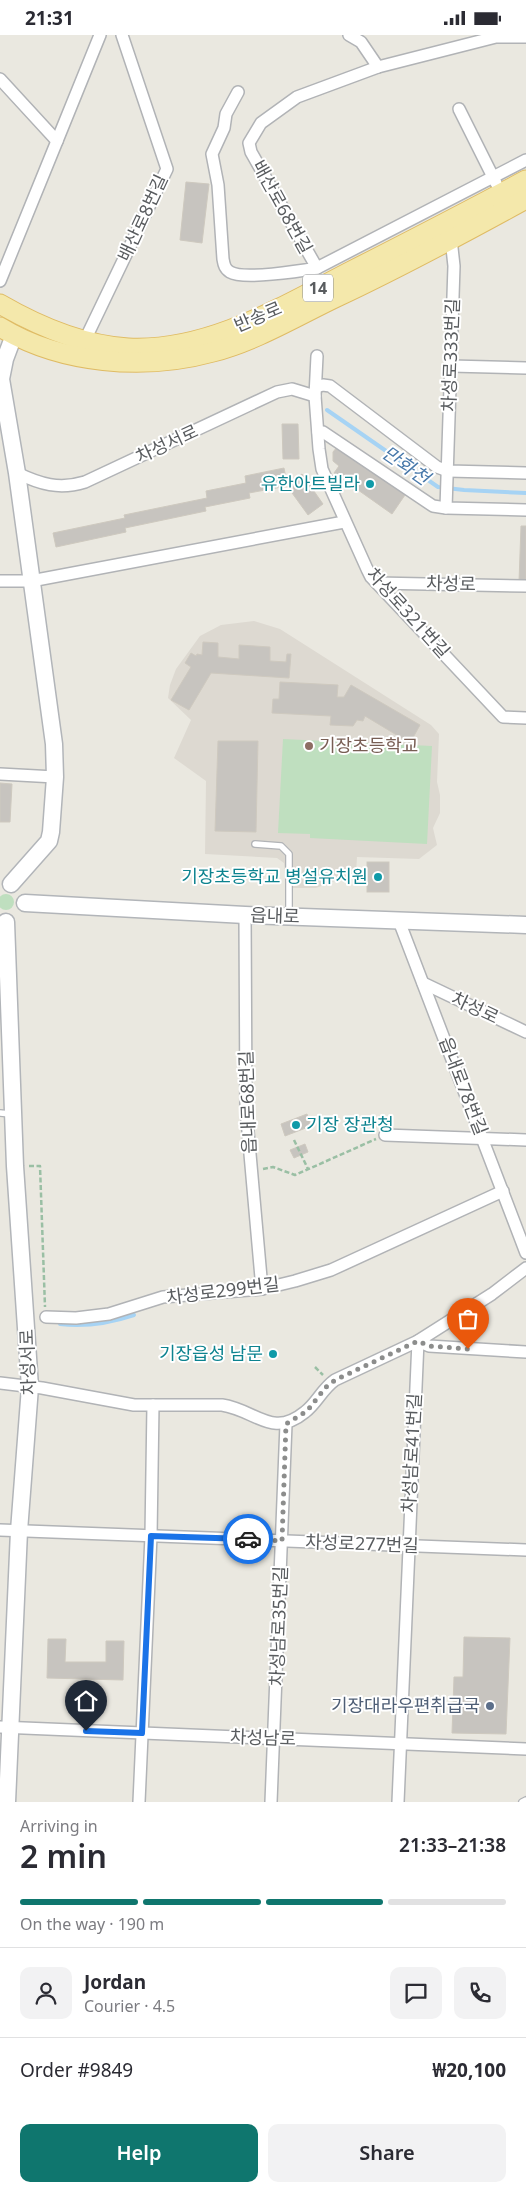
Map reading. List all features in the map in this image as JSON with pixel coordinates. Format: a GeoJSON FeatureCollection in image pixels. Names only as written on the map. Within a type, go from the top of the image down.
{"type":"FeatureCollection","features":[{"type":"Feature","properties":{"kind":"main road","name":"반송로"},"geometry":{"type":"LineString","coordinates":[[0,304],[28,320],[84,340],[128,348],[186,343],[208,337],[264,316],[429,232],[497,185],[526,180]]}},
{"type":"Feature","properties":{"kind":"main road","name":"반송로"},"geometry":{"type":"LineString","coordinates":[[7,331],[73,356],[108,361],[162,362],[187,358],[239,343],[351,290],[526,199]]}},
{"type":"Feature","properties":{"kind":"street"},"geometry":{"type":"LineString","coordinates":[[0,281],[100,35]]}},
{"type":"Feature","properties":{"kind":"street","name":"배산로8번길"},"geometry":{"type":"LineString","coordinates":[[84,340],[167,169],[122,35]]}},
{"type":"Feature","properties":{"kind":"street"},"geometry":{"type":"LineString","coordinates":[[349,35],[360,42],[378,67],[497,36],[526,37]]}},
{"type":"Feature","properties":{"kind":"street","name":"배산로68번길"},"geometry":{"type":"LineString","coordinates":[[238,92],[226,114],[224,128],[212,154],[218,185],[222,259],[225,267],[236,275],[278,273],[316,268],[251,152],[249,143],[261,123],[297,97],[378,67]]}},
{"type":"Feature","properties":{"kind":"street"},"geometry":{"type":"LineString","coordinates":[[0,79],[57,141]]}},
{"type":"Feature","properties":{"kind":"street"},"geometry":{"type":"LineString","coordinates":[[460,109],[497,185]]}},
{"type":"Feature","properties":{"kind":"street"},"geometry":{"type":"LineString","coordinates":[[316,268],[414,218],[497,185],[526,160]]}},
{"type":"Feature","properties":{"kind":"street"},"geometry":{"type":"LineString","coordinates":[[414,218],[429,232]]}},
{"type":"Feature","properties":{"kind":"street","name":"차성로333번길"},"geometry":{"type":"LineString","coordinates":[[446,504],[454,266],[451,239]]}},
{"type":"Feature","properties":{"kind":"street"},"geometry":{"type":"LineString","coordinates":[[3,921],[18,917],[23,911],[25,903],[18,889],[6,884],[49,841],[55,777],[54,744],[17,473],[1,379],[7,331]]}},
{"type":"Feature","properties":{"kind":"street","name":"차성로321번길"},"geometry":{"type":"LineString","coordinates":[[317,356],[316,391],[322,469],[344,522],[367,569],[377,583],[503,717],[526,718]]}},
{"type":"Feature","properties":{"kind":"street"},"geometry":{"type":"LineString","coordinates":[[451,366],[526,368]]}},
{"type":"Feature","properties":{"kind":"street"},"geometry":{"type":"LineString","coordinates":[[316,391],[323,385],[330,386],[448,475],[526,473]]}},
{"type":"Feature","properties":{"kind":"street","name":"차성서로"},"geometry":{"type":"LineString","coordinates":[[17,473],[39,483],[61,487],[85,483],[277,392],[292,389],[316,391]]}},
{"type":"Feature","properties":{"kind":"street"},"geometry":{"type":"LineString","coordinates":[[318,432],[323,432],[434,506],[446,504],[526,509]]}},
{"type":"Feature","properties":{"kind":"street"},"geometry":{"type":"LineString","coordinates":[[0,581],[31,581],[344,522]]}},
{"type":"Feature","properties":{"kind":"street","name":"차성로"},"geometry":{"type":"LineString","coordinates":[[377,583],[526,586]]}},
{"type":"Feature","properties":{"kind":"street"},"geometry":{"type":"LineString","coordinates":[[0,774],[55,777]]}},
{"type":"Feature","properties":{"kind":"street","name":"읍내로"},"geometry":{"type":"LineString","coordinates":[[25,903],[289,917],[526,925]]}},
{"type":"Feature","properties":{"kind":"street","name":"읍내로68번길"},"geometry":{"type":"LineString","coordinates":[[245,915],[246,1109],[262,1289]]}},
{"type":"Feature","properties":{"kind":"street","name":"차성서로"},"geometry":{"type":"LineString","coordinates":[[3,921],[6,1113],[15,1166],[30,1387],[5,1727],[7,1802]]}},
{"type":"Feature","properties":{"kind":"street","name":"읍내로78번길"},"geometry":{"type":"LineString","coordinates":[[399,921],[484,1137],[526,1253]]}},
{"type":"Feature","properties":{"kind":"street","name":"차성로"},"geometry":{"type":"LineString","coordinates":[[423,983],[526,1032]]}},
{"type":"Feature","properties":{"kind":"street"},"geometry":{"type":"LineString","coordinates":[[385,1135],[484,1137],[526,1140]]}},
{"type":"Feature","properties":{"kind":"street","name":"차성로299번길"},"geometry":{"type":"LineString","coordinates":[[46,1317],[76,1318],[109,1314],[163,1297],[262,1289],[331,1270],[503,1191]]}},
{"type":"Feature","properties":{"kind":"street"},"geometry":{"type":"LineString","coordinates":[[0,1383],[134,1405],[222,1405],[235,1407],[265,1421],[286,1424],[307,1411],[326,1387],[335,1380],[418,1341],[492,1294],[526,1269]]}},
{"type":"Feature","properties":{"kind":"street"},"geometry":{"type":"LineString","coordinates":[[418,1341],[429,1346],[526,1352]]}},
{"type":"Feature","properties":{"kind":"street","name":"차성남로41번길"},"geometry":{"type":"LineString","coordinates":[[398,1802],[418,1341]]}},
{"type":"Feature","properties":{"kind":"street"},"geometry":{"type":"LineString","coordinates":[[139,1802],[151,1536],[153,1405]]}},
{"type":"Feature","properties":{"kind":"street","name":"차성남로35번길"},"geometry":{"type":"LineString","coordinates":[[271,1802],[286,1424]]}},
{"type":"Feature","properties":{"kind":"street","name":"차성로277번길"},"geometry":{"type":"LineString","coordinates":[[0,1529],[526,1550]]}},
{"type":"Feature","properties":{"kind":"street","name":"차성남로"},"geometry":{"type":"LineString","coordinates":[[5,1727],[526,1749]]}},
{"type":"Feature","properties":{"kind":"lane"},"geometry":{"type":"LineString","coordinates":[[255,844],[281,846],[289,854],[289,917]]}},
{"type":"Feature","properties":{"kind":"lane"},"geometry":{"type":"LineString","coordinates":[[522,1802],[526,1799]]}},
{"type":"Feature","properties":{"kind":"path"},"geometry":{"type":"LineString","coordinates":[[252,1172],[273,1167],[295,1175],[385,1135]]}},
{"type":"Feature","properties":{"kind":"path"},"geometry":{"type":"LineString","coordinates":[[294,1140],[308,1169]]}},
{"type":"Feature","properties":{"kind":"path"},"geometry":{"type":"LineString","coordinates":[[15,1166],[40,1166],[46,1317]]}},
{"type":"Feature","properties":{"kind":"shaded area","name":"기장초등학교"},"geometry":{"type":"Polygon","coordinates":[[[254,621],[280,629],[431,725],[439,734],[437,782],[440,795],[440,813],[433,828],[437,845],[419,859],[357,857],[356,873],[316,888],[286,888],[284,863],[277,858],[205,854],[206,781],[174,758],[191,720],[168,698],[170,685],[176,669],[200,636],[221,625],[254,621]]]}},
{"type":"Feature","properties":{"kind":"green space"},"geometry":{"type":"Polygon","coordinates":[[[283,739],[432,746],[427,844],[310,838],[310,834],[278,833],[283,739]]]}},
{"type":"Feature","properties":{"kind":"green space"},"geometry":{"type":"Polygon","coordinates":[[[6,894],[12,896],[12,908],[6,910],[0,908],[0,896],[6,894]]]}},
{"type":"Feature","properties":{"kind":"building"},"geometry":{"type":"Polygon","coordinates":[[[186,182],[209,184],[202,243],[180,240],[186,182]]]}},
{"type":"Feature","properties":{"kind":"building"},"geometry":{"type":"Polygon","coordinates":[[[282,424],[298,424],[299,459],[283,459],[282,424]]]}},
{"type":"Feature","properties":{"kind":"building","name":"유한아트빌라"},"geometry":{"type":"Polygon","coordinates":[[[337,447],[405,495],[392,514],[334,473],[339,466],[333,461],[333,452],[337,447]]]}},
{"type":"Feature","properties":{"kind":"building"},"geometry":{"type":"Polygon","coordinates":[[[284,468],[287,484],[302,474],[323,504],[308,515],[287,486],[249,493],[250,498],[205,507],[206,511],[125,528],[126,532],[56,547],[53,533],[125,518],[124,515],[207,498],[206,491],[246,483],[245,476],[284,468]]]}},
{"type":"Feature","properties":{"kind":"building"},"geometry":{"type":"Polygon","coordinates":[[[521,526],[526,526],[526,582],[519,582],[521,526]]]}},
{"type":"Feature","properties":{"kind":"building"},"geometry":{"type":"Polygon","coordinates":[[[203,642],[218,643],[218,657],[239,659],[239,645],[270,647],[270,661],[286,662],[287,654],[291,654],[289,678],[211,673],[189,710],[171,700],[191,667],[185,663],[191,653],[196,656],[197,654],[202,655],[203,642]]]}},
{"type":"Feature","properties":{"kind":"building","name":"기장초등학교"},"geometry":{"type":"Polygon","coordinates":[[[280,682],[338,685],[337,697],[344,697],[351,685],[420,725],[410,743],[365,716],[363,721],[357,720],[353,726],[330,725],[331,716],[272,713],[273,699],[279,699],[280,682]]]}},
{"type":"Feature","properties":{"kind":"building"},"geometry":{"type":"Polygon","coordinates":[[[218,741],[258,741],[256,832],[215,831],[218,741]]]}},
{"type":"Feature","properties":{"kind":"building"},"geometry":{"type":"Polygon","coordinates":[[[0,783],[12,784],[10,822],[0,822],[0,783]]]}},
{"type":"Feature","properties":{"kind":"building","name":"기장초등학교 병설유치원"},"geometry":{"type":"Polygon","coordinates":[[[367,862],[389,862],[389,892],[367,892],[367,862]]]}},
{"type":"Feature","properties":{"kind":"building","name":"기장 장관청"},"geometry":{"type":"Polygon","coordinates":[[[307,1114],[311,1126],[285,1136],[281,1124],[307,1114]]]}},
{"type":"Feature","properties":{"kind":"building"},"geometry":{"type":"Polygon","coordinates":[[[305,1144],[308,1152],[294,1158],[290,1150],[305,1144]]]}},
{"type":"Feature","properties":{"kind":"building"},"geometry":{"type":"Polygon","coordinates":[[[464,1637],[510,1638],[506,1734],[452,1733],[454,1677],[463,1677],[464,1637]]]}},
{"type":"Feature","properties":{"kind":"building"},"geometry":{"type":"Polygon","coordinates":[[[48,1639],[66,1639],[65,1662],[106,1662],[106,1641],[124,1641],[123,1680],[47,1678],[48,1639]]]}},
{"type":"Feature","properties":{"kind":"waterway","name":"만화천"},"geometry":{"type":"LineString","coordinates":[[327,410],[438,487],[526,493]]}},
{"type":"Feature","properties":{"kind":"waterway"},"geometry":{"type":"LineString","coordinates":[[60,1324],[97,1324],[134,1315]]}},
{"type":"Feature","properties":{"kind":"way so far"},"geometry":{"type":"LineString","coordinates":[[248,1539],[282,1541],[286,1424],[307,1411],[317,1401],[326,1387],[335,1380],[418,1341],[429,1346],[468,1349]]}},
{"type":"Feature","properties":{"kind":"place","name":"유한아트빌라"},"geometry":{"type":"Point","coordinates":[370,484]}},
{"type":"Feature","properties":{"kind":"place","name":"기장초등학교"},"geometry":{"type":"Point","coordinates":[309,746]}},
{"type":"Feature","properties":{"kind":"place","name":"기장초등학교 병설유치원"},"geometry":{"type":"Point","coordinates":[378,877]}},
{"type":"Feature","properties":{"kind":"place","name":"기장 장관청"},"geometry":{"type":"Point","coordinates":[296,1125]}},
{"type":"Feature","properties":{"kind":"place","name":"기장읍성 남문"},"geometry":{"type":"Point","coordinates":[273,1354]}},
{"type":"Feature","properties":{"kind":"place","name":"기장대라우편취급국"},"geometry":{"type":"Point","coordinates":[490,1706]}},
{"type":"Feature","properties":{"kind":"route"},"geometry":{"type":"LineString","coordinates":[[86,1731],[142,1733],[151,1536],[248,1539]]}}]}
